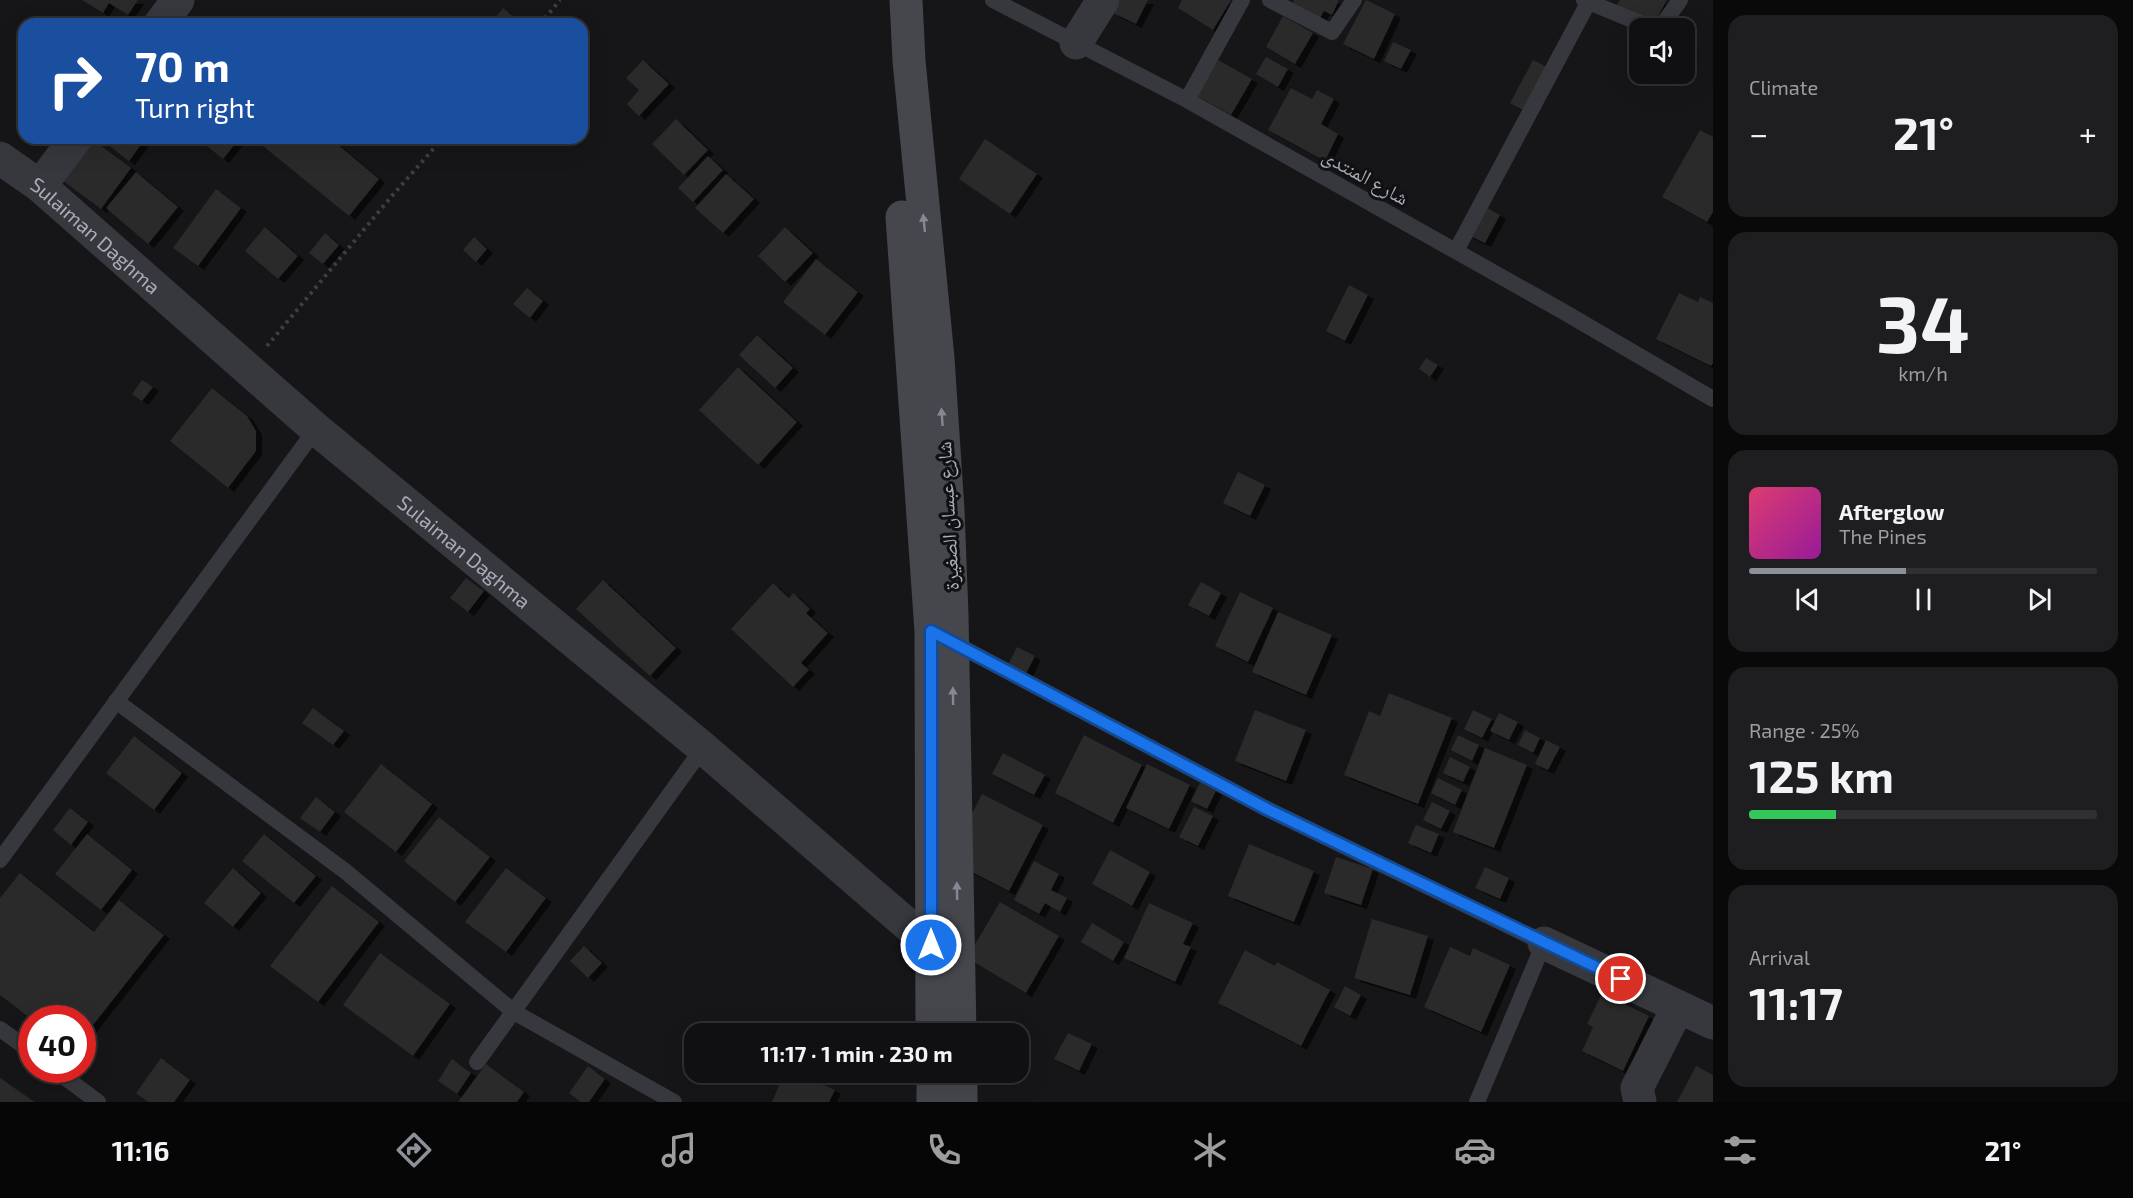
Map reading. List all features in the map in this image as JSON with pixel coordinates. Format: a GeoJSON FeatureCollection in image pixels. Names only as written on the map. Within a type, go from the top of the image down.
{"type":"FeatureCollection","features":[{"type":"Feature","properties":{"kind":"street"},"geometry":{"type":"LineString","coordinates":[[164,18],[178,0]]}},
{"type":"Feature","properties":{"kind":"street","name":"شارع عبسان الصغيرة"},"geometry":{"type":"LineString","coordinates":[[887,0],[942,637],[960,1023]]}},
{"type":"Feature","properties":{"kind":"street","name":"شارع عبسان الصغيرة"},"geometry":{"type":"LineString","coordinates":[[906,0],[909,61],[939,370],[948,510],[931,945],[932,1023]]}},
{"type":"Feature","properties":{"kind":"street"},"geometry":{"type":"LineString","coordinates":[[1076,43],[1103,0]]}},
{"type":"Feature","properties":{"kind":"street"},"geometry":{"type":"LineString","coordinates":[[40,186],[72,144]]}},
{"type":"Feature","properties":{"kind":"street","name":"Sulaiman Daghma"},"geometry":{"type":"LineString","coordinates":[[0,158],[40,186],[316,429],[703,748],[931,945]]}},
{"type":"Feature","properties":{"kind":"street"},"geometry":{"type":"LineString","coordinates":[[1544,943],[1713,1023]]}},
{"type":"Feature","properties":{"kind":"street"},"geometry":{"type":"LineString","coordinates":[[1640,1102],[1637,1088],[1678,1006]]}},
{"type":"Feature","properties":{"kind":"street"},"geometry":{"type":"LineString","coordinates":[[933,1083],[933,1102]]}},
{"type":"Feature","properties":{"kind":"street"},"geometry":{"type":"LineString","coordinates":[[961,1083],[961,1102]]}},
{"type":"Feature","properties":{"kind":"lane","name":"شارع المنتدى"},"geometry":{"type":"LineString","coordinates":[[993,0],[1187,100],[1713,399]]}},
{"type":"Feature","properties":{"kind":"lane"},"geometry":{"type":"LineString","coordinates":[[1187,100],[1242,0]]}},
{"type":"Feature","properties":{"kind":"lane"},"geometry":{"type":"LineString","coordinates":[[1270,0],[1332,32],[1354,0]]}},
{"type":"Feature","properties":{"kind":"lane"},"geometry":{"type":"LineString","coordinates":[[1667,18],[1680,0]]}},
{"type":"Feature","properties":{"kind":"lane"},"geometry":{"type":"LineString","coordinates":[[1456,251],[1586,1],[1629,19]]}},
{"type":"Feature","properties":{"kind":"lane"},"geometry":{"type":"LineString","coordinates":[[0,860],[316,429]]}},
{"type":"Feature","properties":{"kind":"lane"},"geometry":{"type":"LineString","coordinates":[[942,637],[1267,809],[1544,943],[1477,1102]]}},
{"type":"Feature","properties":{"kind":"lane"},"geometry":{"type":"LineString","coordinates":[[116,701],[345,871],[514,1012],[674,1102]]}},
{"type":"Feature","properties":{"kind":"lane"},"geometry":{"type":"LineString","coordinates":[[477,1062],[703,748]]}},
{"type":"Feature","properties":{"kind":"lane"},"geometry":{"type":"LineString","coordinates":[[0,1029],[18,1042]]}},
{"type":"Feature","properties":{"kind":"lane"},"geometry":{"type":"LineString","coordinates":[[72,1083],[98,1102]]}},
{"type":"Feature","properties":{"kind":"path"},"geometry":{"type":"LineString","coordinates":[[545,18],[560,0]]}},
{"type":"Feature","properties":{"kind":"path"},"geometry":{"type":"LineString","coordinates":[[247,370],[438,144]]}},
{"type":"Feature","properties":{"kind":"building"},"geometry":{"type":"Polygon","coordinates":[[[82,0],[138,0],[128,15],[109,3],[103,13],[82,0]]]}},
{"type":"Feature","properties":{"kind":"building"},"geometry":{"type":"Polygon","coordinates":[[[1120,0],[1148,0],[1136,24],[1113,13],[1120,0]]]}},
{"type":"Feature","properties":{"kind":"building"},"geometry":{"type":"Polygon","coordinates":[[[1182,0],[1231,0],[1213,30],[1178,8],[1182,0]]]}},
{"type":"Feature","properties":{"kind":"building"},"geometry":{"type":"Polygon","coordinates":[[[1294,0],[1339,0],[1332,15],[1324,11],[1320,18],[1292,4],[1294,0]]]}},
{"type":"Feature","properties":{"kind":"building"},"geometry":{"type":"Polygon","coordinates":[[[1366,0],[1395,14],[1374,59],[1343,44],[1366,0]]]}},
{"type":"Feature","properties":{"kind":"building"},"geometry":{"type":"Polygon","coordinates":[[[1620,0],[1667,0],[1657,18],[1637,18],[1616,6],[1620,0]]]}},
{"type":"Feature","properties":{"kind":"building"},"geometry":{"type":"Polygon","coordinates":[[[503,8],[515,18],[495,18],[503,8]]]}},
{"type":"Feature","properties":{"kind":"building"},"geometry":{"type":"Polygon","coordinates":[[[1283,16],[1313,33],[1295,64],[1266,47],[1283,16]]]}},
{"type":"Feature","properties":{"kind":"building"},"geometry":{"type":"Polygon","coordinates":[[[1393,42],[1411,50],[1401,69],[1384,61],[1393,42]]]}},
{"type":"Feature","properties":{"kind":"building"},"geometry":{"type":"Polygon","coordinates":[[[1266,57],[1288,69],[1278,87],[1256,74],[1266,57]]]}},
{"type":"Feature","properties":{"kind":"building"},"geometry":{"type":"Polygon","coordinates":[[[643,60],[669,84],[639,116],[627,104],[639,90],[626,78],[643,60]]]}},
{"type":"Feature","properties":{"kind":"building"},"geometry":{"type":"Polygon","coordinates":[[[1218,60],[1252,79],[1231,115],[1197,96],[1218,60]]]}},
{"type":"Feature","properties":{"kind":"building"},"geometry":{"type":"Polygon","coordinates":[[[1533,60],[1551,69],[1528,113],[1510,103],[1533,60]]]}},
{"type":"Feature","properties":{"kind":"building"},"geometry":{"type":"Polygon","coordinates":[[[1291,88],[1312,99],[1317,90],[1334,99],[1321,124],[1338,134],[1325,161],[1268,130],[1291,88]]]}},
{"type":"Feature","properties":{"kind":"building"},"geometry":{"type":"Polygon","coordinates":[[[676,119],[708,150],[684,175],[652,144],[676,119]]]}},
{"type":"Feature","properties":{"kind":"building"},"geometry":{"type":"Polygon","coordinates":[[[1700,130],[1713,137],[1713,212],[1707,222],[1662,197],[1700,130]]]}},
{"type":"Feature","properties":{"kind":"building"},"geometry":{"type":"Polygon","coordinates":[[[985,139],[1037,174],[1010,214],[959,179],[985,139]]]}},
{"type":"Feature","properties":{"kind":"building"},"geometry":{"type":"Polygon","coordinates":[[[85,144],[99,144],[131,168],[101,209],[55,175],[85,144]]]}},
{"type":"Feature","properties":{"kind":"building"},"geometry":{"type":"Polygon","coordinates":[[[107,144],[142,144],[129,161],[107,144]]]}},
{"type":"Feature","properties":{"kind":"building"},"geometry":{"type":"Polygon","coordinates":[[[204,144],[235,144],[223,159],[204,144]]]}},
{"type":"Feature","properties":{"kind":"building"},"geometry":{"type":"Polygon","coordinates":[[[264,144],[337,144],[379,179],[349,216],[263,146],[264,144]]]}},
{"type":"Feature","properties":{"kind":"building"},"geometry":{"type":"Polygon","coordinates":[[[708,156],[723,170],[693,202],[678,188],[708,156]]]}},
{"type":"Feature","properties":{"kind":"building"},"geometry":{"type":"Polygon","coordinates":[[[136,172],[178,207],[148,244],[106,208],[136,172]]]}},
{"type":"Feature","properties":{"kind":"building"},"geometry":{"type":"Polygon","coordinates":[[[726,174],[754,199],[723,233],[695,208],[726,174]]]}},
{"type":"Feature","properties":{"kind":"building"},"geometry":{"type":"Polygon","coordinates":[[[216,189],[241,208],[198,266],[173,248],[216,189]]]}},
{"type":"Feature","properties":{"kind":"building"},"geometry":{"type":"Polygon","coordinates":[[[1482,205],[1500,215],[1485,243],[1466,234],[1482,205]]]}},
{"type":"Feature","properties":{"kind":"building"},"geometry":{"type":"Polygon","coordinates":[[[265,227],[298,256],[278,279],[245,251],[265,227]]]}},
{"type":"Feature","properties":{"kind":"building"},"geometry":{"type":"Polygon","coordinates":[[[785,227],[813,253],[785,282],[758,256],[785,227]]]}},
{"type":"Feature","properties":{"kind":"building"},"geometry":{"type":"Polygon","coordinates":[[[325,233],[339,245],[323,264],[309,253],[325,233]]]}},
{"type":"Feature","properties":{"kind":"building"},"geometry":{"type":"Polygon","coordinates":[[[474,237],[487,249],[476,262],[463,250],[474,237]]]}},
{"type":"Feature","properties":{"kind":"building"},"geometry":{"type":"Polygon","coordinates":[[[816,259],[858,292],[825,335],[783,302],[816,259]]]}},
{"type":"Feature","properties":{"kind":"building"},"geometry":{"type":"Polygon","coordinates":[[[1349,285],[1368,295],[1345,341],[1326,331],[1349,285]]]}},
{"type":"Feature","properties":{"kind":"building"},"geometry":{"type":"Polygon","coordinates":[[[527,288],[543,301],[530,318],[513,304],[527,288]]]}},
{"type":"Feature","properties":{"kind":"building"},"geometry":{"type":"Polygon","coordinates":[[[1679,293],[1698,302],[1700,297],[1713,303],[1713,363],[1711,366],[1656,339],[1679,293]]]}},
{"type":"Feature","properties":{"kind":"building"},"geometry":{"type":"Polygon","coordinates":[[[757,335],[793,368],[775,388],[739,355],[757,335]]]}},
{"type":"Feature","properties":{"kind":"building"},"geometry":{"type":"Polygon","coordinates":[[[1426,358],[1438,365],[1430,377],[1419,369],[1426,358]]]}},
{"type":"Feature","properties":{"kind":"building"},"geometry":{"type":"Polygon","coordinates":[[[738,367],[797,422],[758,465],[699,410],[738,367]]]}},
{"type":"Feature","properties":{"kind":"building"},"geometry":{"type":"Polygon","coordinates":[[[142,380],[153,387],[142,401],[132,394],[142,380]]]}},
{"type":"Feature","properties":{"kind":"building"},"geometry":{"type":"Polygon","coordinates":[[[212,388],[247,416],[256,431],[256,451],[228,488],[170,441],[212,388]]]}},
{"type":"Feature","properties":{"kind":"building"},"geometry":{"type":"Polygon","coordinates":[[[1238,472],[1265,485],[1250,516],[1223,503],[1238,472]]]}},
{"type":"Feature","properties":{"kind":"building"},"geometry":{"type":"Polygon","coordinates":[[[466,578],[484,591],[468,612],[450,598],[466,578]]]}},
{"type":"Feature","properties":{"kind":"building"},"geometry":{"type":"Polygon","coordinates":[[[603,580],[676,648],[650,676],[576,609],[603,580]]]}},
{"type":"Feature","properties":{"kind":"building"},"geometry":{"type":"Polygon","coordinates":[[[1201,582],[1221,593],[1209,616],[1188,605],[1201,582]]]}},
{"type":"Feature","properties":{"kind":"building"},"geometry":{"type":"Polygon","coordinates":[[[773,583],[789,598],[793,593],[810,609],[806,613],[828,633],[801,663],[809,670],[793,687],[731,629],[773,583]]]}},
{"type":"Feature","properties":{"kind":"building"},"geometry":{"type":"Polygon","coordinates":[[[1240,592],[1273,608],[1248,662],[1215,646],[1240,592]]]}},
{"type":"Feature","properties":{"kind":"building"},"geometry":{"type":"Polygon","coordinates":[[[1278,612],[1332,635],[1306,695],[1252,672],[1278,612]]]}},
{"type":"Feature","properties":{"kind":"building"},"geometry":{"type":"Polygon","coordinates":[[[1017,647],[1035,656],[1026,674],[1008,665],[1017,647]]]}},
{"type":"Feature","properties":{"kind":"building"},"geometry":{"type":"Polygon","coordinates":[[[1389,693],[1452,718],[1418,804],[1344,775],[1369,711],[1380,716],[1389,693]]]}},
{"type":"Feature","properties":{"kind":"building"},"geometry":{"type":"Polygon","coordinates":[[[313,708],[344,731],[333,745],[302,723],[313,708]]]}},
{"type":"Feature","properties":{"kind":"building"},"geometry":{"type":"Polygon","coordinates":[[[1255,710],[1306,730],[1286,781],[1235,761],[1255,710]]]}},
{"type":"Feature","properties":{"kind":"building"},"geometry":{"type":"Polygon","coordinates":[[[1473,710],[1492,719],[1482,738],[1464,729],[1473,710]]]}},
{"type":"Feature","properties":{"kind":"building"},"geometry":{"type":"Polygon","coordinates":[[[1499,713],[1518,722],[1509,740],[1490,731],[1499,713]]]}},
{"type":"Feature","properties":{"kind":"building"},"geometry":{"type":"Polygon","coordinates":[[[1525,730],[1540,738],[1533,753],[1518,745],[1525,730]]]}},
{"type":"Feature","properties":{"kind":"building"},"geometry":{"type":"Polygon","coordinates":[[[1084,735],[1142,765],[1113,823],[1055,793],[1084,735]]]}},
{"type":"Feature","properties":{"kind":"building"},"geometry":{"type":"Polygon","coordinates":[[[1458,735],[1479,745],[1472,761],[1451,750],[1458,735]]]}},
{"type":"Feature","properties":{"kind":"building"},"geometry":{"type":"Polygon","coordinates":[[[134,736],[182,773],[154,810],[106,773],[134,736]]]}},
{"type":"Feature","properties":{"kind":"building"},"geometry":{"type":"Polygon","coordinates":[[[1546,740],[1560,747],[1548,770],[1535,764],[1546,740]]]}},
{"type":"Feature","properties":{"kind":"building"},"geometry":{"type":"Polygon","coordinates":[[[1485,748],[1527,765],[1494,848],[1453,832],[1485,748]]]}},
{"type":"Feature","properties":{"kind":"building"},"geometry":{"type":"Polygon","coordinates":[[[1003,753],[1045,775],[1034,795],[992,774],[1003,753]]]}},
{"type":"Feature","properties":{"kind":"building"},"geometry":{"type":"Polygon","coordinates":[[[1450,757],[1470,767],[1463,782],[1443,773],[1450,757]]]}},
{"type":"Feature","properties":{"kind":"building"},"geometry":{"type":"Polygon","coordinates":[[[381,764],[432,804],[396,852],[344,812],[381,764]]]}},
{"type":"Feature","properties":{"kind":"building"},"geometry":{"type":"Polygon","coordinates":[[[1147,764],[1190,785],[1169,829],[1126,808],[1147,764]]]}},
{"type":"Feature","properties":{"kind":"building"},"geometry":{"type":"Polygon","coordinates":[[[1438,778],[1462,790],[1455,805],[1431,793],[1438,778]]]}},
{"type":"Feature","properties":{"kind":"building"},"geometry":{"type":"Polygon","coordinates":[[[1200,783],[1216,791],[1207,809],[1191,801],[1200,783]]]}},
{"type":"Feature","properties":{"kind":"building"},"geometry":{"type":"Polygon","coordinates":[[[982,794],[1043,825],[1009,891],[948,860],[982,794]]]}},
{"type":"Feature","properties":{"kind":"building"},"geometry":{"type":"Polygon","coordinates":[[[316,797],[335,812],[320,832],[300,818],[316,797]]]}},
{"type":"Feature","properties":{"kind":"building"},"geometry":{"type":"Polygon","coordinates":[[[1432,802],[1450,811],[1441,829],[1423,820],[1432,802]]]}},
{"type":"Feature","properties":{"kind":"building"},"geometry":{"type":"Polygon","coordinates":[[[1194,807],[1213,816],[1198,846],[1179,837],[1194,807]]]}},
{"type":"Feature","properties":{"kind":"building"},"geometry":{"type":"Polygon","coordinates":[[[70,808],[88,822],[71,845],[53,830],[70,808]]]}},
{"type":"Feature","properties":{"kind":"building"},"geometry":{"type":"Polygon","coordinates":[[[439,817],[490,857],[455,902],[404,861],[439,817]]]}},
{"type":"Feature","properties":{"kind":"building"},"geometry":{"type":"Polygon","coordinates":[[[1416,825],[1439,834],[1431,853],[1408,843],[1416,825]]]}},
{"type":"Feature","properties":{"kind":"building"},"geometry":{"type":"Polygon","coordinates":[[[87,834],[132,870],[101,910],[55,874],[87,834]]]}},
{"type":"Feature","properties":{"kind":"building"},"geometry":{"type":"Polygon","coordinates":[[[264,834],[316,876],[294,903],[242,861],[264,834]]]}},
{"type":"Feature","properties":{"kind":"building"},"geometry":{"type":"Polygon","coordinates":[[[1249,844],[1314,871],[1294,922],[1228,896],[1249,844]]]}},
{"type":"Feature","properties":{"kind":"building"},"geometry":{"type":"Polygon","coordinates":[[[1110,850],[1150,872],[1132,906],[1092,884],[1110,850]]]}},
{"type":"Feature","properties":{"kind":"building"},"geometry":{"type":"Polygon","coordinates":[[[1336,857],[1373,869],[1361,905],[1324,893],[1336,857]]]}},
{"type":"Feature","properties":{"kind":"building"},"geometry":{"type":"Polygon","coordinates":[[[1034,861],[1059,874],[1051,890],[1067,898],[1060,912],[1045,903],[1039,914],[1014,900],[1034,861]]]}},
{"type":"Feature","properties":{"kind":"building"},"geometry":{"type":"Polygon","coordinates":[[[1485,867],[1509,878],[1500,899],[1475,888],[1485,867]]]}},
{"type":"Feature","properties":{"kind":"building"},"geometry":{"type":"Polygon","coordinates":[[[233,868],[261,893],[233,927],[204,903],[233,868]]]}},
{"type":"Feature","properties":{"kind":"building"},"geometry":{"type":"Polygon","coordinates":[[[506,868],[546,898],[506,952],[465,922],[506,868]]]}},
{"type":"Feature","properties":{"kind":"building"},"geometry":{"type":"Polygon","coordinates":[[[20,873],[94,932],[119,900],[164,935],[96,1021],[96,1005],[18,1005],[18,1009],[0,995],[0,898],[20,873]]]}},
{"type":"Feature","properties":{"kind":"building"},"geometry":{"type":"Polygon","coordinates":[[[332,886],[379,922],[318,1002],[270,966],[332,886]]]}},
{"type":"Feature","properties":{"kind":"building"},"geometry":{"type":"Polygon","coordinates":[[[1000,902],[1059,936],[1026,993],[967,958],[1000,902]]]}},
{"type":"Feature","properties":{"kind":"building"},"geometry":{"type":"Polygon","coordinates":[[[1149,903],[1193,923],[1183,944],[1191,947],[1175,982],[1124,958],[1149,903]]]}},
{"type":"Feature","properties":{"kind":"building"},"geometry":{"type":"Polygon","coordinates":[[[1372,919],[1428,936],[1410,995],[1354,978],[1372,919]]]}},
{"type":"Feature","properties":{"kind":"building"},"geometry":{"type":"Polygon","coordinates":[[[1092,923],[1124,942],[1113,961],[1081,942],[1092,923]]]}},
{"type":"Feature","properties":{"kind":"building"},"geometry":{"type":"Polygon","coordinates":[[[584,946],[602,963],[588,978],[570,961],[584,946]]]}},
{"type":"Feature","properties":{"kind":"building"},"geometry":{"type":"Polygon","coordinates":[[[1450,947],[1470,956],[1473,948],[1510,965],[1481,1032],[1424,1007],[1450,947]]]}},
{"type":"Feature","properties":{"kind":"building"},"geometry":{"type":"Polygon","coordinates":[[[1245,950],[1275,966],[1277,962],[1330,990],[1301,1046],[1218,1003],[1245,950]]]}},
{"type":"Feature","properties":{"kind":"building"},"geometry":{"type":"Polygon","coordinates":[[[380,953],[450,1004],[413,1056],[343,1005],[380,953]]]}},
{"type":"Feature","properties":{"kind":"building"},"geometry":{"type":"Polygon","coordinates":[[[1345,986],[1361,995],[1350,1016],[1334,1007],[1345,986]]]}},
{"type":"Feature","properties":{"kind":"building"},"geometry":{"type":"Polygon","coordinates":[[[1602,993],[1649,1016],[1623,1071],[1582,1051],[1593,1027],[1587,1024],[1602,993]]]}},
{"type":"Feature","properties":{"kind":"building"},"geometry":{"type":"Polygon","coordinates":[[[1068,1033],[1092,1044],[1079,1071],[1054,1059],[1068,1033]]]}},
{"type":"Feature","properties":{"kind":"building"},"geometry":{"type":"Polygon","coordinates":[[[161,1058],[190,1080],[174,1102],[148,1102],[136,1093],[161,1058]]]}},
{"type":"Feature","properties":{"kind":"building"},"geometry":{"type":"Polygon","coordinates":[[[452,1059],[471,1073],[457,1094],[438,1081],[452,1059]]]}},
{"type":"Feature","properties":{"kind":"building"},"geometry":{"type":"Polygon","coordinates":[[[486,1064],[524,1092],[517,1102],[458,1102],[486,1064]]]}},
{"type":"Feature","properties":{"kind":"building"},"geometry":{"type":"Polygon","coordinates":[[[588,1066],[605,1079],[589,1102],[581,1102],[569,1093],[588,1066]]]}},
{"type":"Feature","properties":{"kind":"building"},"geometry":{"type":"Polygon","coordinates":[[[1696,1066],[1713,1075],[1713,1102],[1677,1102],[1696,1066]]]}},
{"type":"Feature","properties":{"kind":"building"},"geometry":{"type":"Polygon","coordinates":[[[0,1078],[35,1102],[0,1102],[0,1078]]]}},
{"type":"Feature","properties":{"kind":"building"},"geometry":{"type":"Polygon","coordinates":[[[780,1083],[819,1083],[835,1090],[829,1102],[772,1102],[780,1083]]]}},
{"type":"Feature","properties":{"kind":"route"},"geometry":{"type":"LineString","coordinates":[[931,945],[931,631],[1267,809],[1621,979]]}}]}
